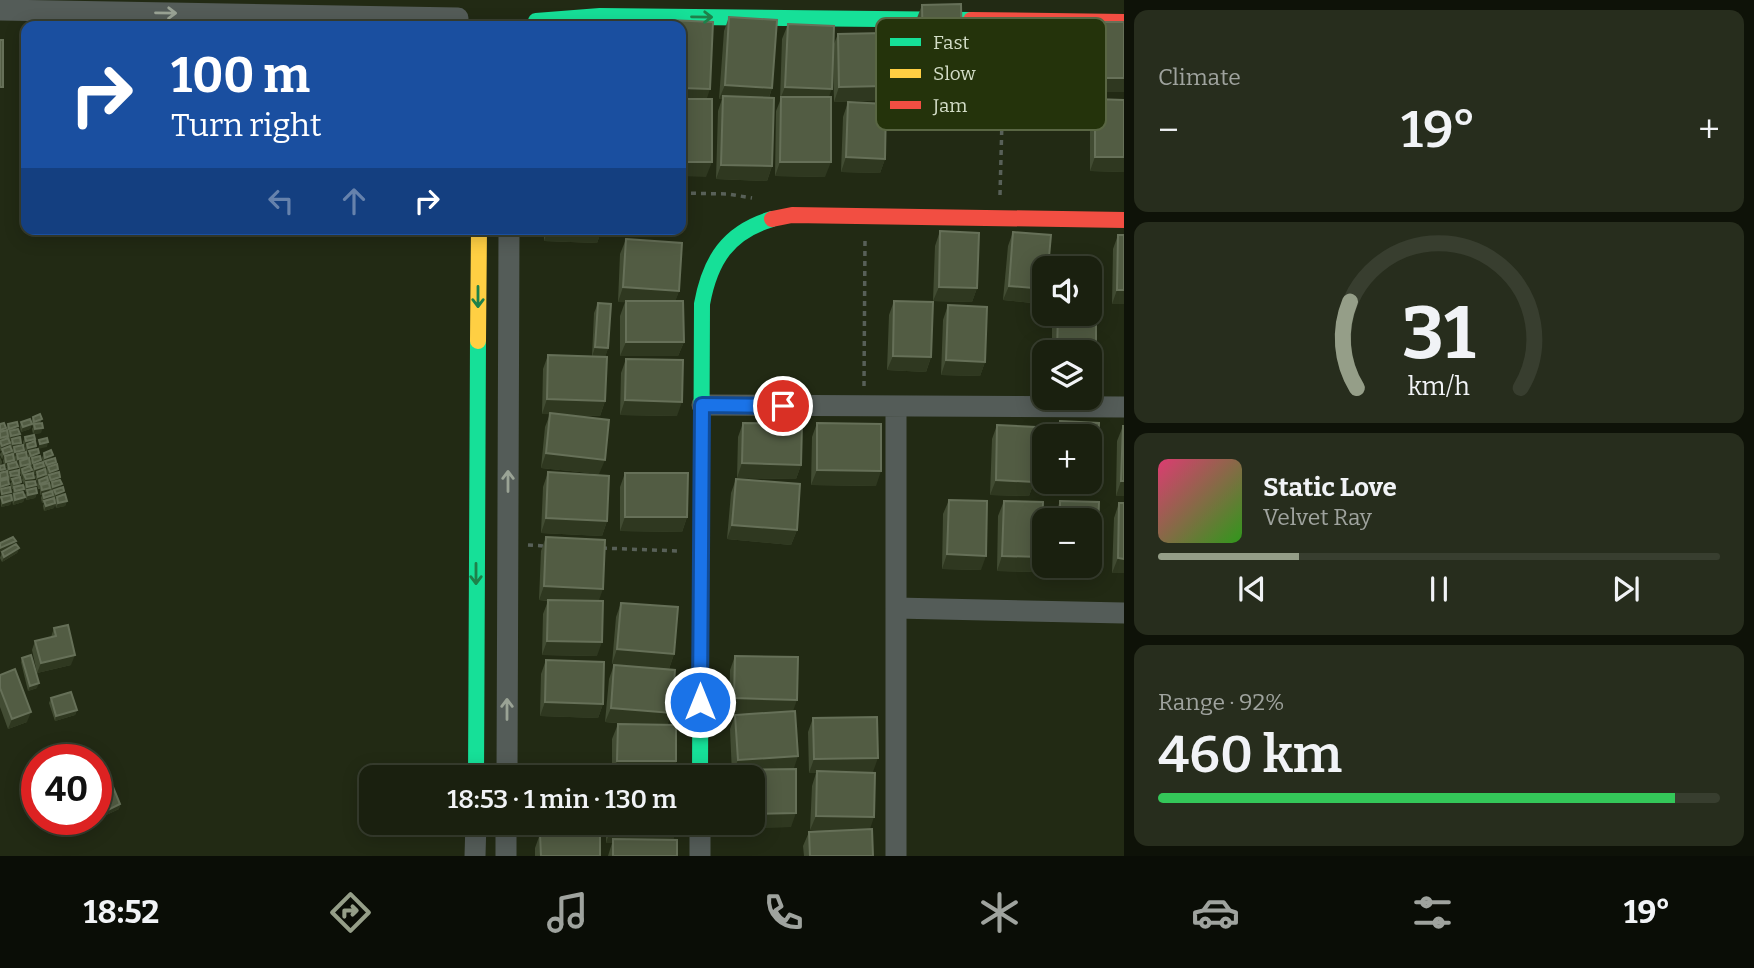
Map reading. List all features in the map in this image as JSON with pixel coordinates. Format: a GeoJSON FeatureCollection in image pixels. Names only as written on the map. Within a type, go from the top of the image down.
{"type":"FeatureCollection","features":[{"type":"Feature","properties":{"kind":"street"},"geometry":{"type":"LineString","coordinates":[[0,10],[459,15]]}},
{"type":"Feature","properties":{"kind":"street"},"geometry":{"type":"LineString","coordinates":[[536,16],[876,19]]}},
{"type":"Feature","properties":{"kind":"street"},"geometry":{"type":"LineString","coordinates":[[1106,22],[1124,22]]}},
{"type":"Feature","properties":{"kind":"street"},"geometry":{"type":"LineString","coordinates":[[700,765],[705,284],[722,248],[753,223],[772,217],[1124,219]]}},
{"type":"Feature","properties":{"kind":"street"},"geometry":{"type":"LineString","coordinates":[[476,765],[479,235]]}},
{"type":"Feature","properties":{"kind":"street"},"geometry":{"type":"LineString","coordinates":[[506,765],[509,235]]}},
{"type":"Feature","properties":{"kind":"street"},"geometry":{"type":"LineString","coordinates":[[702,405],[1124,407]]}},
{"type":"Feature","properties":{"kind":"street"},"geometry":{"type":"LineString","coordinates":[[895,856],[896,406]]}},
{"type":"Feature","properties":{"kind":"street"},"geometry":{"type":"LineString","coordinates":[[477,543],[508,544]]}},
{"type":"Feature","properties":{"kind":"street"},"geometry":{"type":"LineString","coordinates":[[896,608],[1124,614]]}},
{"type":"Feature","properties":{"kind":"street"},"geometry":{"type":"LineString","coordinates":[[475,856],[476,835]]}},
{"type":"Feature","properties":{"kind":"street"},"geometry":{"type":"LineString","coordinates":[[506,835],[506,856]]}},
{"type":"Feature","properties":{"kind":"street"},"geometry":{"type":"LineString","coordinates":[[700,835],[700,856]]}},
{"type":"Feature","properties":{"kind":"path"},"geometry":{"type":"LineString","coordinates":[[999,218],[1002,130]]}},
{"type":"Feature","properties":{"kind":"path"},"geometry":{"type":"LineString","coordinates":[[686,193],[728,194],[753,199]]}},
{"type":"Feature","properties":{"kind":"path"},"geometry":{"type":"LineString","coordinates":[[864,406],[865,216]]}},
{"type":"Feature","properties":{"kind":"path"},"geometry":{"type":"LineString","coordinates":[[508,544],[549,546]]}},
{"type":"Feature","properties":{"kind":"path"},"geometry":{"type":"LineString","coordinates":[[590,547],[701,552]]}},
{"type":"Feature","properties":{"kind":"building"},"geometry":{"type":"Polygon","coordinates":[[[961,4],[961,18],[922,18],[922,5],[961,4]]]}},
{"type":"Feature","properties":{"kind":"building"},"geometry":{"type":"Polygon","coordinates":[[[729,17],[777,20],[772,88],[725,85],[729,17]]]}},
{"type":"Feature","properties":{"kind":"building"},"geometry":{"type":"Polygon","coordinates":[[[668,20],[713,22],[710,89],[686,88],[686,21],[668,20]]]}},
{"type":"Feature","properties":{"kind":"building"},"geometry":{"type":"Polygon","coordinates":[[[1106,22],[1124,22],[1124,78],[1106,78],[1106,22]]]}},
{"type":"Feature","properties":{"kind":"building"},"geometry":{"type":"Polygon","coordinates":[[[788,24],[834,26],[832,89],[785,87],[788,24]]]}},
{"type":"Feature","properties":{"kind":"building"},"geometry":{"type":"Polygon","coordinates":[[[876,33],[876,86],[839,87],[838,34],[876,33]]]}},
{"type":"Feature","properties":{"kind":"building"},"geometry":{"type":"Polygon","coordinates":[[[0,40],[3,40],[3,87],[0,87],[0,40]]]}},
{"type":"Feature","properties":{"kind":"building"},"geometry":{"type":"Polygon","coordinates":[[[723,96],[774,98],[772,166],[721,165],[723,96]]]}},
{"type":"Feature","properties":{"kind":"building"},"geometry":{"type":"Polygon","coordinates":[[[781,97],[831,97],[831,162],[780,162],[781,97]]]}},
{"type":"Feature","properties":{"kind":"building"},"geometry":{"type":"Polygon","coordinates":[[[686,99],[712,99],[712,162],[686,162],[686,99]]]}},
{"type":"Feature","properties":{"kind":"building"},"geometry":{"type":"Polygon","coordinates":[[[1106,99],[1124,100],[1124,157],[1095,157],[1095,130],[1106,130],[1106,99]]]}},
{"type":"Feature","properties":{"kind":"building"},"geometry":{"type":"Polygon","coordinates":[[[848,102],[876,103],[876,130],[886,130],[885,159],[846,157],[848,102]]]}},
{"type":"Feature","properties":{"kind":"building"},"geometry":{"type":"Polygon","coordinates":[[[940,231],[979,233],[977,288],[939,287],[940,231]]]}},
{"type":"Feature","properties":{"kind":"building"},"geometry":{"type":"Polygon","coordinates":[[[1013,232],[1051,235],[1049,256],[1032,256],[1032,288],[1009,286],[1013,232]]]}},
{"type":"Feature","properties":{"kind":"building"},"geometry":{"type":"Polygon","coordinates":[[[1118,235],[1124,235],[1124,290],[1117,290],[1118,235]]]}},
{"type":"Feature","properties":{"kind":"building"},"geometry":{"type":"Polygon","coordinates":[[[626,239],[682,243],[679,291],[623,287],[626,239]]]}},
{"type":"Feature","properties":{"kind":"building"},"geometry":{"type":"Polygon","coordinates":[[[626,301],[683,301],[684,342],[626,342],[626,301]]]}},
{"type":"Feature","properties":{"kind":"building"},"geometry":{"type":"Polygon","coordinates":[[[894,301],[933,302],[931,357],[893,356],[894,301]]]}},
{"type":"Feature","properties":{"kind":"building"},"geometry":{"type":"Polygon","coordinates":[[[598,303],[611,304],[608,348],[595,347],[598,303]]]}},
{"type":"Feature","properties":{"kind":"building"},"geometry":{"type":"Polygon","coordinates":[[[948,305],[987,307],[985,362],[946,360],[948,305]]]}},
{"type":"Feature","properties":{"kind":"building"},"geometry":{"type":"Polygon","coordinates":[[[1058,326],[1096,326],[1096,340],[1057,340],[1058,326]]]}},
{"type":"Feature","properties":{"kind":"building"},"geometry":{"type":"Polygon","coordinates":[[[548,355],[607,357],[605,401],[547,399],[548,355]]]}},
{"type":"Feature","properties":{"kind":"building"},"geometry":{"type":"Polygon","coordinates":[[[626,359],[683,360],[682,402],[625,400],[626,359]]]}},
{"type":"Feature","properties":{"kind":"building"},"geometry":{"type":"Polygon","coordinates":[[[550,413],[609,420],[605,460],[546,453],[550,413]]]}},
{"type":"Feature","properties":{"kind":"building"},"geometry":{"type":"Polygon","coordinates":[[[40,414],[42,419],[34,422],[33,417],[40,414]]]}},
{"type":"Feature","properties":{"kind":"building"},"geometry":{"type":"Polygon","coordinates":[[[30,419],[32,424],[23,427],[21,422],[30,419]]]}},
{"type":"Feature","properties":{"kind":"building"},"geometry":{"type":"Polygon","coordinates":[[[1060,421],[1099,423],[1099,424],[1060,424],[1060,421]]]}},
{"type":"Feature","properties":{"kind":"building"},"geometry":{"type":"Polygon","coordinates":[[[17,422],[18,426],[9,429],[8,424],[17,422]]]}},
{"type":"Feature","properties":{"kind":"building"},"geometry":{"type":"Polygon","coordinates":[[[42,423],[43,428],[35,429],[34,424],[42,423]]]}},
{"type":"Feature","properties":{"kind":"building"},"geometry":{"type":"Polygon","coordinates":[[[743,423],[802,424],[801,465],[742,463],[743,423]]]}},
{"type":"Feature","properties":{"kind":"building"},"geometry":{"type":"Polygon","coordinates":[[[817,423],[881,424],[881,471],[817,470],[817,423]]]}},
{"type":"Feature","properties":{"kind":"building"},"geometry":{"type":"Polygon","coordinates":[[[997,425],[1032,427],[1032,482],[996,480],[997,425]]]}},
{"type":"Feature","properties":{"kind":"building"},"geometry":{"type":"Polygon","coordinates":[[[1123,426],[1124,481],[1121,481],[1123,426]]]}},
{"type":"Feature","properties":{"kind":"building"},"geometry":{"type":"Polygon","coordinates":[[[18,429],[20,434],[11,436],[10,431],[18,429]]]}},
{"type":"Feature","properties":{"kind":"building"},"geometry":{"type":"Polygon","coordinates":[[[7,430],[8,436],[0,438],[0,432],[7,430]]]}},
{"type":"Feature","properties":{"kind":"building"},"geometry":{"type":"Polygon","coordinates":[[[34,435],[35,439],[26,441],[25,437],[34,435]]]}},
{"type":"Feature","properties":{"kind":"building"},"geometry":{"type":"Polygon","coordinates":[[[20,437],[21,443],[13,444],[12,439],[20,437]]]}},
{"type":"Feature","properties":{"kind":"building"},"geometry":{"type":"Polygon","coordinates":[[[8,438],[10,443],[2,446],[0,441],[8,438]]]}},
{"type":"Feature","properties":{"kind":"building"},"geometry":{"type":"Polygon","coordinates":[[[47,438],[48,442],[40,444],[39,440],[47,438]]]}},
{"type":"Feature","properties":{"kind":"building"},"geometry":{"type":"Polygon","coordinates":[[[35,441],[36,446],[28,448],[27,444],[35,441]]]}},
{"type":"Feature","properties":{"kind":"building"},"geometry":{"type":"Polygon","coordinates":[[[23,445],[24,450],[15,452],[14,447],[23,445]]]}},
{"type":"Feature","properties":{"kind":"building"},"geometry":{"type":"Polygon","coordinates":[[[10,446],[12,451],[4,454],[2,449],[10,446]]]}},
{"type":"Feature","properties":{"kind":"building"},"geometry":{"type":"Polygon","coordinates":[[[38,449],[39,453],[31,456],[29,451],[38,449]]]}},
{"type":"Feature","properties":{"kind":"building"},"geometry":{"type":"Polygon","coordinates":[[[51,450],[53,455],[45,458],[44,453],[51,450]]]}},
{"type":"Feature","properties":{"kind":"building"},"geometry":{"type":"Polygon","coordinates":[[[26,452],[27,457],[18,459],[17,454],[26,452]]]}},
{"type":"Feature","properties":{"kind":"building"},"geometry":{"type":"Polygon","coordinates":[[[13,454],[14,460],[6,462],[5,456],[13,454]]]}},
{"type":"Feature","properties":{"kind":"building"},"geometry":{"type":"Polygon","coordinates":[[[40,456],[41,460],[33,463],[32,458],[40,456]]]}},
{"type":"Feature","properties":{"kind":"building"},"geometry":{"type":"Polygon","coordinates":[[[29,458],[30,464],[21,466],[20,461],[29,458]]]}},
{"type":"Feature","properties":{"kind":"building"},"geometry":{"type":"Polygon","coordinates":[[[55,458],[56,462],[47,465],[45,461],[55,458]]]}},
{"type":"Feature","properties":{"kind":"building"},"geometry":{"type":"Polygon","coordinates":[[[16,462],[18,467],[9,469],[8,464],[16,462]]]}},
{"type":"Feature","properties":{"kind":"building"},"geometry":{"type":"Polygon","coordinates":[[[43,462],[44,466],[35,469],[34,465],[43,462]]]}},
{"type":"Feature","properties":{"kind":"building"},"geometry":{"type":"Polygon","coordinates":[[[57,464],[58,469],[50,472],[48,467],[57,464]]]}},
{"type":"Feature","properties":{"kind":"building"},"geometry":{"type":"Polygon","coordinates":[[[30,466],[32,470],[23,473],[22,469],[30,466]]]}},
{"type":"Feature","properties":{"kind":"building"},"geometry":{"type":"Polygon","coordinates":[[[45,469],[46,474],[38,477],[37,472],[45,469]]]}},
{"type":"Feature","properties":{"kind":"building"},"geometry":{"type":"Polygon","coordinates":[[[19,470],[19,475],[11,476],[10,472],[19,470]]]}},
{"type":"Feature","properties":{"kind":"building"},"geometry":{"type":"Polygon","coordinates":[[[7,471],[8,477],[0,479],[0,473],[7,471]]]}},
{"type":"Feature","properties":{"kind":"building"},"geometry":{"type":"Polygon","coordinates":[[[59,472],[60,477],[51,480],[49,475],[59,472]]]}},
{"type":"Feature","properties":{"kind":"building"},"geometry":{"type":"Polygon","coordinates":[[[548,472],[609,476],[607,521],[546,518],[548,472]]]}},
{"type":"Feature","properties":{"kind":"building"},"geometry":{"type":"Polygon","coordinates":[[[33,473],[34,478],[26,479],[24,475],[33,473]]]}},
{"type":"Feature","properties":{"kind":"building"},"geometry":{"type":"Polygon","coordinates":[[[625,473],[688,473],[687,517],[625,517],[625,473]]]}},
{"type":"Feature","properties":{"kind":"building"},"geometry":{"type":"Polygon","coordinates":[[[20,477],[21,482],[14,484],[12,479],[20,477]]]}},
{"type":"Feature","properties":{"kind":"building"},"geometry":{"type":"Polygon","coordinates":[[[47,477],[48,481],[40,484],[39,480],[47,477]]]}},
{"type":"Feature","properties":{"kind":"building"},"geometry":{"type":"Polygon","coordinates":[[[8,479],[9,484],[0,487],[0,481],[8,479]]]}},
{"type":"Feature","properties":{"kind":"building"},"geometry":{"type":"Polygon","coordinates":[[[736,479],[800,484],[797,530],[732,525],[736,479]]]}},
{"type":"Feature","properties":{"kind":"building"},"geometry":{"type":"Polygon","coordinates":[[[60,480],[62,484],[53,487],[52,482],[60,480]]]}},
{"type":"Feature","properties":{"kind":"building"},"geometry":{"type":"Polygon","coordinates":[[[35,481],[36,485],[27,487],[26,482],[35,481]]]}},
{"type":"Feature","properties":{"kind":"building"},"geometry":{"type":"Polygon","coordinates":[[[49,483],[50,488],[42,490],[41,485],[49,483]]]}},
{"type":"Feature","properties":{"kind":"building"},"geometry":{"type":"Polygon","coordinates":[[[23,485],[24,489],[15,491],[14,487],[23,485]]]}},
{"type":"Feature","properties":{"kind":"building"},"geometry":{"type":"Polygon","coordinates":[[[10,487],[11,492],[2,494],[1,489],[10,487]]]}},
{"type":"Feature","properties":{"kind":"building"},"geometry":{"type":"Polygon","coordinates":[[[63,487],[64,491],[56,494],[54,490],[63,487]]]}},
{"type":"Feature","properties":{"kind":"building"},"geometry":{"type":"Polygon","coordinates":[[[36,488],[37,493],[28,495],[27,490],[36,488]]]}},
{"type":"Feature","properties":{"kind":"building"},"geometry":{"type":"Polygon","coordinates":[[[52,491],[53,495],[44,498],[43,494],[52,491]]]}},
{"type":"Feature","properties":{"kind":"building"},"geometry":{"type":"Polygon","coordinates":[[[23,492],[25,497],[15,500],[14,494],[23,492]]]}},
{"type":"Feature","properties":{"kind":"building"},"geometry":{"type":"Polygon","coordinates":[[[65,494],[67,501],[58,503],[57,497],[65,494]]]}},
{"type":"Feature","properties":{"kind":"building"},"geometry":{"type":"Polygon","coordinates":[[[11,495],[12,500],[3,503],[1,497],[11,495]]]}},
{"type":"Feature","properties":{"kind":"building"},"geometry":{"type":"Polygon","coordinates":[[[54,498],[55,503],[46,506],[44,501],[54,498]]]}},
{"type":"Feature","properties":{"kind":"building"},"geometry":{"type":"Polygon","coordinates":[[[949,500],[987,501],[986,556],[947,554],[949,500]]]}},
{"type":"Feature","properties":{"kind":"building"},"geometry":{"type":"Polygon","coordinates":[[[1004,501],[1043,502],[1043,508],[1032,508],[1032,557],[1002,556],[1004,501]]]}},
{"type":"Feature","properties":{"kind":"building"},"geometry":{"type":"Polygon","coordinates":[[[1060,501],[1099,502],[1099,508],[1060,508],[1060,501]]]}},
{"type":"Feature","properties":{"kind":"building"},"geometry":{"type":"Polygon","coordinates":[[[1119,503],[1124,503],[1124,559],[1118,558],[1119,503]]]}},
{"type":"Feature","properties":{"kind":"building"},"geometry":{"type":"Polygon","coordinates":[[[13,537],[16,541],[0,548],[0,543],[13,537]]]}},
{"type":"Feature","properties":{"kind":"building"},"geometry":{"type":"Polygon","coordinates":[[[546,537],[605,540],[603,589],[544,586],[546,537]]]}},
{"type":"Feature","properties":{"kind":"building"},"geometry":{"type":"Polygon","coordinates":[[[16,544],[19,548],[4,557],[2,552],[16,544]]]}},
{"type":"Feature","properties":{"kind":"building"},"geometry":{"type":"Polygon","coordinates":[[[548,600],[603,601],[602,642],[547,641],[548,600]]]}},
{"type":"Feature","properties":{"kind":"building"},"geometry":{"type":"Polygon","coordinates":[[[621,603],[678,607],[674,654],[617,649],[621,603]]]}},
{"type":"Feature","properties":{"kind":"building"},"geometry":{"type":"Polygon","coordinates":[[[68,625],[75,655],[41,663],[35,641],[56,636],[54,628],[68,625]]]}},
{"type":"Feature","properties":{"kind":"building"},"geometry":{"type":"Polygon","coordinates":[[[31,655],[39,683],[30,686],[22,658],[31,655]]]}},
{"type":"Feature","properties":{"kind":"building"},"geometry":{"type":"Polygon","coordinates":[[[735,656],[798,657],[797,700],[734,698],[735,656]]]}},
{"type":"Feature","properties":{"kind":"building"},"geometry":{"type":"Polygon","coordinates":[[[546,660],[604,662],[603,704],[545,702],[546,660]]]}},
{"type":"Feature","properties":{"kind":"building"},"geometry":{"type":"Polygon","coordinates":[[[614,665],[675,670],[672,713],[611,708],[614,665]]]}},
{"type":"Feature","properties":{"kind":"building"},"geometry":{"type":"Polygon","coordinates":[[[15,669],[31,712],[12,719],[0,688],[0,675],[15,669]]]}},
{"type":"Feature","properties":{"kind":"building"},"geometry":{"type":"Polygon","coordinates":[[[71,692],[77,710],[56,716],[51,698],[71,692]]]}},
{"type":"Feature","properties":{"kind":"building"},"geometry":{"type":"Polygon","coordinates":[[[795,711],[798,756],[738,760],[735,715],[795,711]]]}},
{"type":"Feature","properties":{"kind":"building"},"geometry":{"type":"Polygon","coordinates":[[[877,717],[878,758],[814,759],[813,718],[877,717]]]}},
{"type":"Feature","properties":{"kind":"building"},"geometry":{"type":"Polygon","coordinates":[[[618,724],[676,725],[676,761],[617,761],[618,724]]]}},
{"type":"Feature","properties":{"kind":"building"},"geometry":{"type":"Polygon","coordinates":[[[796,769],[796,813],[765,814],[765,770],[796,769]]]}},
{"type":"Feature","properties":{"kind":"building"},"geometry":{"type":"Polygon","coordinates":[[[817,771],[875,773],[874,817],[816,816],[817,771]]]}},
{"type":"Feature","properties":{"kind":"building"},"geometry":{"type":"Polygon","coordinates":[[[112,787],[120,804],[112,808],[112,787]]]}},
{"type":"Feature","properties":{"kind":"building"},"geometry":{"type":"Polygon","coordinates":[[[872,829],[873,856],[810,856],[809,832],[872,829]]]}},
{"type":"Feature","properties":{"kind":"building"},"geometry":{"type":"Polygon","coordinates":[[[540,835],[600,835],[600,856],[541,856],[540,835]]]}},
{"type":"Feature","properties":{"kind":"building"},"geometry":{"type":"Polygon","coordinates":[[[613,839],[677,840],[677,856],[613,856],[613,839]]]}},
{"type":"Feature","properties":{"kind":"traffic: fast"},"geometry":{"type":"LineString","coordinates":[[536,21],[600,16],[876,19]]}},
{"type":"Feature","properties":{"kind":"traffic: fast"},"geometry":{"type":"LineString","coordinates":[[700,765],[702,304],[710,274],[724,250],[744,232],[772,219]]}},
{"type":"Feature","properties":{"kind":"traffic: fast"},"geometry":{"type":"LineString","coordinates":[[476,765],[478,341]]}},
{"type":"Feature","properties":{"kind":"traffic: slow"},"geometry":{"type":"LineString","coordinates":[[478,341],[479,235]]}},
{"type":"Feature","properties":{"kind":"traffic: jam"},"geometry":{"type":"LineString","coordinates":[[1106,22],[1124,22]]}},
{"type":"Feature","properties":{"kind":"traffic: jam"},"geometry":{"type":"LineString","coordinates":[[772,219],[792,215],[1124,220]]}},
{"type":"Feature","properties":{"kind":"route"},"geometry":{"type":"LineString","coordinates":[[700,702],[702,405],[783,406]]}}]}
